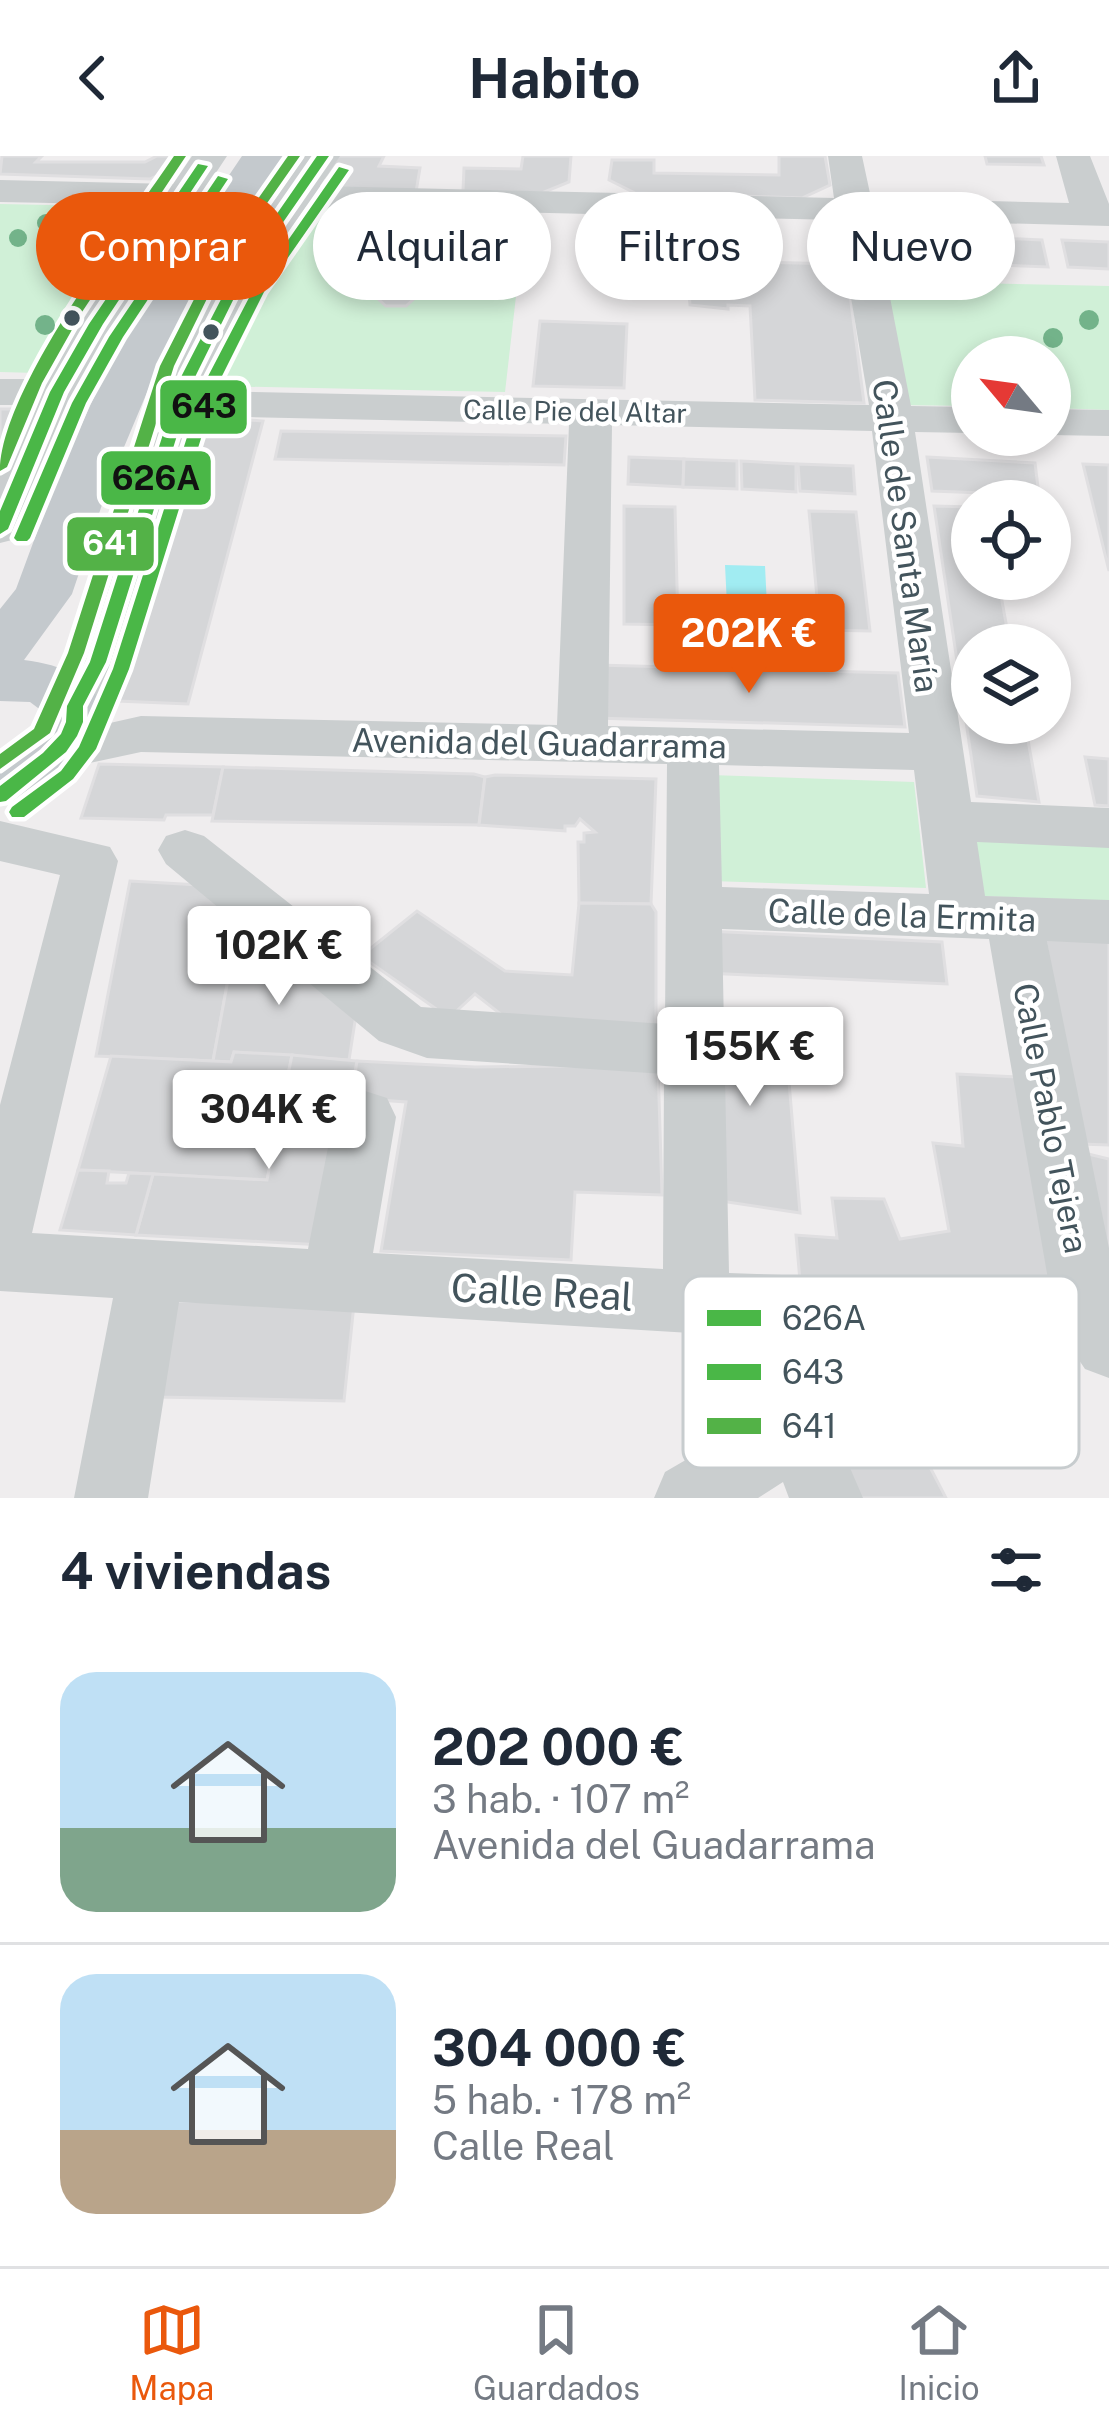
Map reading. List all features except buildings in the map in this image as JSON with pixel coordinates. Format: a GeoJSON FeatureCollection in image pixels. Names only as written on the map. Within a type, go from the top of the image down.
{"type":"FeatureCollection","features":[{"type":"Feature","properties":{"kind":"main road"},"geometry":{"type":"LineString","coordinates":[[27,738],[43,594],[84,478],[130,370],[186,273],[263,156]]}},
{"type":"Feature","properties":{"kind":"street"},"geometry":{"type":"LineString","coordinates":[[183,192],[210,156]]}},
{"type":"Feature","properties":{"kind":"street"},"geometry":{"type":"LineString","coordinates":[[0,1231],[91,861],[27,738],[98,662],[177,403],[237,280],[323,156]]}},
{"type":"Feature","properties":{"kind":"street","name":"Calle de Santa María"},"geometry":{"type":"LineString","coordinates":[[845,156],[851,192]]}},
{"type":"Feature","properties":{"kind":"street"},"geometry":{"type":"LineString","coordinates":[[1015,213],[1100,215],[1073,156]]}},
{"type":"Feature","properties":{"kind":"street"},"geometry":{"type":"LineString","coordinates":[[0,190],[90,192]]}},
{"type":"Feature","properties":{"kind":"street"},"geometry":{"type":"LineString","coordinates":[[295,196],[594,191],[807,206]]}},
{"type":"Feature","properties":{"kind":"street"},"geometry":{"type":"LineString","coordinates":[[0,530],[16,454],[115,300]]}},
{"type":"Feature","properties":{"kind":"street","name":"Calle de Santa María"},"geometry":{"type":"LineString","coordinates":[[871,300],[892,418],[947,821],[987,918]]}},
{"type":"Feature","properties":{"kind":"street"},"geometry":{"type":"LineString","coordinates":[[0,392],[57,392]]}},
{"type":"Feature","properties":{"kind":"street","name":"Calle Pie del Altar"},"geometry":{"type":"LineString","coordinates":[[177,403],[951,419]]}},
{"type":"Feature","properties":{"kind":"street"},"geometry":{"type":"LineString","coordinates":[[582,744],[591,412]]}},
{"type":"Feature","properties":{"kind":"street"},"geometry":{"type":"LineString","coordinates":[[1071,422],[1109,423]]}},
{"type":"Feature","properties":{"kind":"street","name":"Avenida del Guadarrama"},"geometry":{"type":"LineString","coordinates":[[27,738],[141,734],[937,752]]}},
{"type":"Feature","properties":{"kind":"street"},"geometry":{"type":"LineString","coordinates":[[693,746],[695,1052],[719,1276]]}},
{"type":"Feature","properties":{"kind":"street"},"geometry":{"type":"LineString","coordinates":[[947,821],[1109,827]]}},
{"type":"Feature","properties":{"kind":"street"},"geometry":{"type":"LineString","coordinates":[[184,850],[400,1024],[427,1034],[695,1052]]}},
{"type":"Feature","properties":{"kind":"street","name":"Calle de la Ermita"},"geometry":{"type":"LineString","coordinates":[[694,907],[1109,922]]}},
{"type":"Feature","properties":{"kind":"street","name":"Calle Pablo Tejera"},"geometry":{"type":"LineString","coordinates":[[987,918],[1102,1327]]}},
{"type":"Feature","properties":{"kind":"street"},"geometry":{"type":"LineString","coordinates":[[335,1280],[365,1117]]}},
{"type":"Feature","properties":{"kind":"street","name":"Calle Real"},"geometry":{"type":"LineString","coordinates":[[0,1262],[683,1301]]}},
{"type":"Feature","properties":{"kind":"street"},"geometry":{"type":"LineString","coordinates":[[111,1498],[151,1270]]}},
{"type":"Feature","properties":{"kind":"street"},"geometry":{"type":"LineString","coordinates":[[691,1498],[741,1468]]}},
{"type":"Feature","properties":{"kind":"street"},"geometry":{"type":"LineString","coordinates":[[814,1468],[826,1498]]}},
{"type":"Feature","properties":{"kind":"green space"},"geometry":{"type":"Polygon","coordinates":[[[0,204],[36,205],[36,300],[85,300],[37,373],[0,372],[0,204]]]}},
{"type":"Feature","properties":{"kind":"green space"},"geometry":{"type":"Polygon","coordinates":[[[313,206],[313,300],[516,300],[505,392],[213,386],[259,300],[289,300],[289,244],[313,206]]]}},
{"type":"Feature","properties":{"kind":"green space"},"geometry":{"type":"Polygon","coordinates":[[[1015,284],[1109,286],[1109,410],[1071,409],[1071,336],[951,336],[951,406],[894,405],[878,300],[1015,300],[1015,284]]]}},
{"type":"Feature","properties":{"kind":"green space"},"geometry":{"type":"Polygon","coordinates":[[[710,775],[914,782],[926,888],[711,881],[710,775]]]}},
{"type":"Feature","properties":{"kind":"green space"},"geometry":{"type":"Polygon","coordinates":[[[973,838],[1109,844],[1109,901],[981,896],[973,838]]]}},
{"type":"Feature","properties":{"kind":"water"},"geometry":{"type":"Polygon","coordinates":[[[725,565],[765,566],[767,606],[727,605],[725,565]]]}},
{"type":"Feature","properties":{"kind":"transit line","name":"641"},"geometry":{"type":"LineString","coordinates":[[0,467],[35,383],[75,312],[180,156]]}},
{"type":"Feature","properties":{"kind":"transit line","name":"641"},"geometry":{"type":"LineString","coordinates":[[0,763],[41,733],[76,653],[167,366],[217,266],[294,156]]}},
{"type":"Feature","properties":{"kind":"transit line","name":"626A"},"geometry":{"type":"LineString","coordinates":[[0,796],[69,736],[75,706],[98,662],[189,375],[237,280],[323,156]]}},
{"type":"Feature","properties":{"kind":"transit line","name":"626A"},"geometry":{"type":"LineString","coordinates":[[0,529],[57,392],[96,324],[202,166]]}},
{"type":"Feature","properties":{"kind":"transit line","name":"643"},"geometry":{"type":"LineString","coordinates":[[18,812],[67,775],[87,749],[121,669],[211,384],[258,292],[343,170]]}},
{"type":"Feature","properties":{"kind":"transit line","name":"643"},"geometry":{"type":"LineString","coordinates":[[22,538],[79,403],[116,337],[222,179]]}}]}
